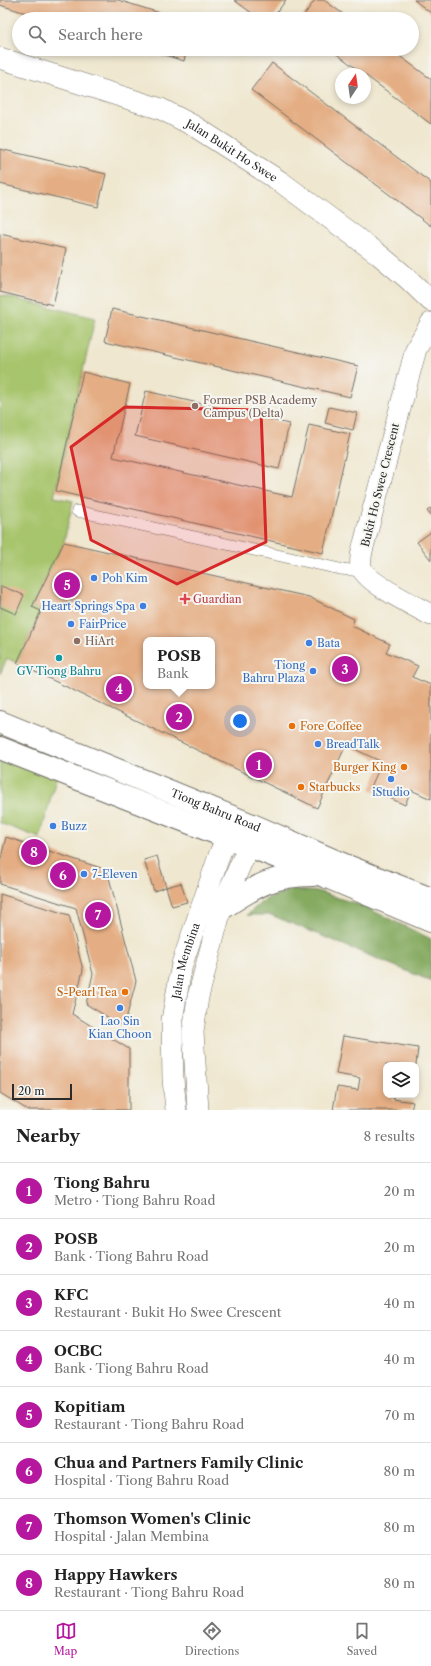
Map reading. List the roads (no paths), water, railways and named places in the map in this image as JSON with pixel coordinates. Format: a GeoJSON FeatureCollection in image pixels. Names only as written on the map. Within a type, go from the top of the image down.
{"type":"FeatureCollection","features":[{"type":"Feature","properties":{"kind":"main road","name":"Tiong Bahru Road"},"geometry":{"type":"LineString","coordinates":[[0,722],[257,827],[347,866],[431,899]]}},
{"type":"Feature","properties":{"kind":"main road","name":"Tiong Bahru Road"},"geometry":{"type":"LineString","coordinates":[[0,748],[248,847],[320,874],[431,921]]}},
{"type":"Feature","properties":{"kind":"main road"},"geometry":{"type":"LineString","coordinates":[[221,909],[252,889],[275,878],[320,874]]}},
{"type":"Feature","properties":{"kind":"street","name":"Jalan Bukit Ho Swee"},"geometry":{"type":"LineString","coordinates":[[0,58],[160,110],[194,126],[281,182],[381,257],[407,278],[431,301]]}},
{"type":"Feature","properties":{"kind":"street","name":"Bukit Ho Swee Crescent"},"geometry":{"type":"LineString","coordinates":[[363,571],[361,562],[367,532],[394,427],[416,348],[431,323]]}},
{"type":"Feature","properties":{"kind":"street"},"geometry":{"type":"LineString","coordinates":[[363,571],[378,585],[431,615]]}},
{"type":"Feature","properties":{"kind":"street","name":"Jalan Membina"},"geometry":{"type":"LineString","coordinates":[[176,1110],[173,1079],[172,1020],[182,964],[201,905],[226,838],[236,819]]}},
{"type":"Feature","properties":{"kind":"street","name":"Jalan Membina"},"geometry":{"type":"LineString","coordinates":[[198,1110],[193,1032],[198,997],[221,909],[257,827]]}},
{"type":"Feature","properties":{"kind":"lane"},"geometry":{"type":"LineString","coordinates":[[77,511],[340,569],[363,571]]}},
{"type":"Feature","properties":{"kind":"place","name":"Former PSB Academy Campus (Delta)"},"geometry":{"type":"Point","coordinates":[195,406]}},
{"type":"Feature","properties":{"kind":"place","name":"Poh Kim"},"geometry":{"type":"Point","coordinates":[94,578]}},
{"type":"Feature","properties":{"kind":"place","name":"Kopitiam"},"geometry":{"type":"Point","coordinates":[67,585]}},
{"type":"Feature","properties":{"kind":"place","name":"Guardian"},"geometry":{"type":"Point","coordinates":[185,599]}},
{"type":"Feature","properties":{"kind":"place","name":"Heart Springs Spa"},"geometry":{"type":"Point","coordinates":[143,606]}},
{"type":"Feature","properties":{"kind":"place","name":"FairPrice"},"geometry":{"type":"Point","coordinates":[71,624]}},
{"type":"Feature","properties":{"kind":"place","name":"HiArt"},"geometry":{"type":"Point","coordinates":[77,641]}},
{"type":"Feature","properties":{"kind":"place","name":"Bata"},"geometry":{"type":"Point","coordinates":[309,643]}},
{"type":"Feature","properties":{"kind":"place","name":"GV Tiong Bahru"},"geometry":{"type":"Point","coordinates":[59,658]}},
{"type":"Feature","properties":{"kind":"place","name":"KFC"},"geometry":{"type":"Point","coordinates":[345,669]}},
{"type":"Feature","properties":{"kind":"place","name":"Tiong Bahru Plaza"},"geometry":{"type":"Point","coordinates":[313,671]}},
{"type":"Feature","properties":{"kind":"place","name":"OCBC"},"geometry":{"type":"Point","coordinates":[119,689]}},
{"type":"Feature","properties":{"kind":"place","name":"POSB"},"geometry":{"type":"Point","coordinates":[179,717]}},
{"type":"Feature","properties":{"kind":"place","name":"Fore Coffee"},"geometry":{"type":"Point","coordinates":[292,726]}},
{"type":"Feature","properties":{"kind":"place","name":"BreadTalk"},"geometry":{"type":"Point","coordinates":[318,744]}},
{"type":"Feature","properties":{"kind":"place","name":"Tiong Bahru"},"geometry":{"type":"Point","coordinates":[259,765]}},
{"type":"Feature","properties":{"kind":"place","name":"Burger King"},"geometry":{"type":"Point","coordinates":[404,767]}},
{"type":"Feature","properties":{"kind":"place","name":"iStudio"},"geometry":{"type":"Point","coordinates":[391,779]}},
{"type":"Feature","properties":{"kind":"place","name":"Starbucks"},"geometry":{"type":"Point","coordinates":[301,787]}},
{"type":"Feature","properties":{"kind":"place","name":"Buzz"},"geometry":{"type":"Point","coordinates":[53,826]}},
{"type":"Feature","properties":{"kind":"place","name":"Happy Hawkers"},"geometry":{"type":"Point","coordinates":[34,852]}},
{"type":"Feature","properties":{"kind":"place","name":"7-Eleven"},"geometry":{"type":"Point","coordinates":[84,874]}},
{"type":"Feature","properties":{"kind":"place","name":"Chua and Partners Family Clinic"},"geometry":{"type":"Point","coordinates":[63,875]}},
{"type":"Feature","properties":{"kind":"place","name":"Thomson Women's Clinic"},"geometry":{"type":"Point","coordinates":[98,915]}},
{"type":"Feature","properties":{"kind":"place","name":"S-Pearl Tea"},"geometry":{"type":"Point","coordinates":[125,992]}},
{"type":"Feature","properties":{"kind":"place","name":"Lao Sin Kian Choon"},"geometry":{"type":"Point","coordinates":[120,1008]}}]}
